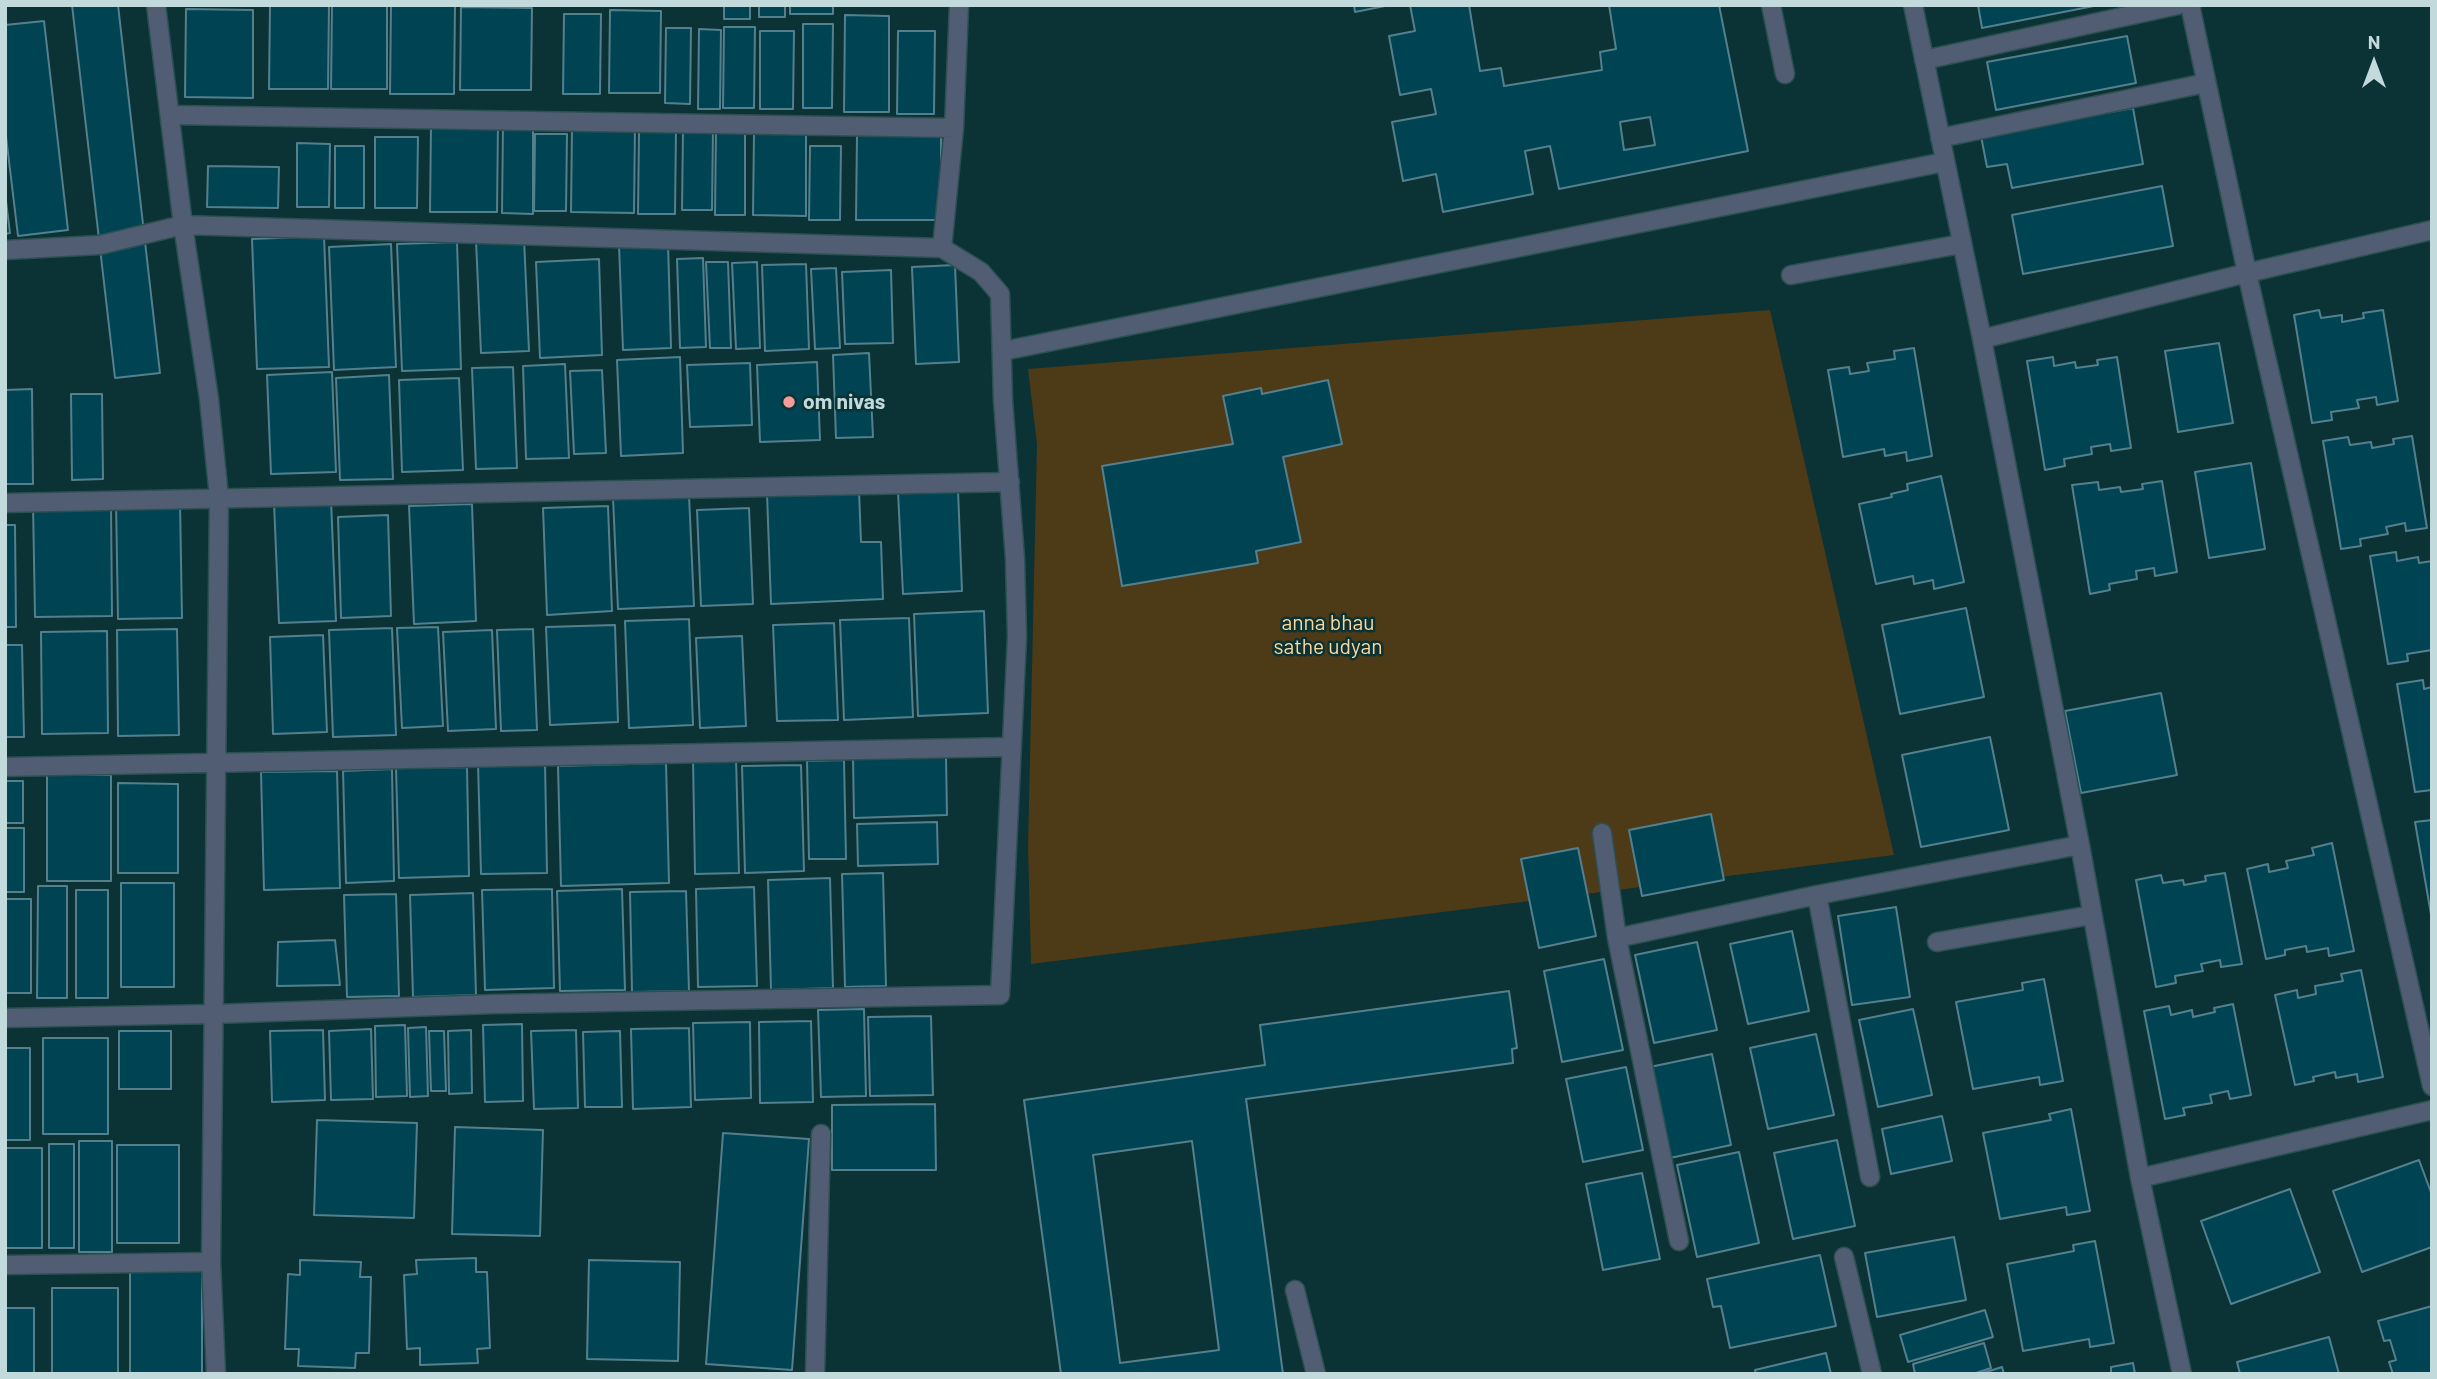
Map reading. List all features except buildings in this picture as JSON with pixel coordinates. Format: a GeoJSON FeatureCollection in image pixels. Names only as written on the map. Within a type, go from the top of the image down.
{"type":"FeatureCollection","features":[{"type":"Feature","properties":{"kind":"street"},"geometry":{"type":"LineString","coordinates":[[156,5],[183,225],[209,400],[219,498],[211,1262],[216,1374]]}},
{"type":"Feature","properties":{"kind":"street"},"geometry":{"type":"LineString","coordinates":[[942,248],[954,128],[959,5]]}},
{"type":"Feature","properties":{"kind":"street"},"geometry":{"type":"LineString","coordinates":[[1771,5],[1785,74]]}},
{"type":"Feature","properties":{"kind":"street"},"geometry":{"type":"LineString","coordinates":[[1913,5],[1982,339],[2080,845],[2140,1178],[2182,1374]]}},
{"type":"Feature","properties":{"kind":"street"},"geometry":{"type":"LineString","coordinates":[[1924,60],[2178,5]]}},
{"type":"Feature","properties":{"kind":"street"},"geometry":{"type":"LineString","coordinates":[[2190,5],[2246,273],[2432,1086]]}},
{"type":"Feature","properties":{"kind":"street"},"geometry":{"type":"LineString","coordinates":[[1940,138],[2206,83]]}},
{"type":"Feature","properties":{"kind":"street"},"geometry":{"type":"LineString","coordinates":[[170,116],[954,128]]}},
{"type":"Feature","properties":{"kind":"street"},"geometry":{"type":"LineString","coordinates":[[1003,351],[1944,162]]}},
{"type":"Feature","properties":{"kind":"street"},"geometry":{"type":"LineString","coordinates":[[5,250],[100,245],[183,225],[942,248],[981,272],[1000,295],[1003,400],[1015,559],[1017,637],[1000,995],[495,1003],[215,1014],[5,1018]]}},
{"type":"Feature","properties":{"kind":"street"},"geometry":{"type":"LineString","coordinates":[[1982,339],[2432,230]]}},
{"type":"Feature","properties":{"kind":"street"},"geometry":{"type":"LineString","coordinates":[[1791,275],[1961,244]]}},
{"type":"Feature","properties":{"kind":"street"},"geometry":{"type":"LineString","coordinates":[[5,503],[1010,482]]}},
{"type":"Feature","properties":{"kind":"street"},"geometry":{"type":"LineString","coordinates":[[5,767],[1011,747]]}},
{"type":"Feature","properties":{"kind":"street"},"geometry":{"type":"LineString","coordinates":[[1602,833],[1617,938],[1679,1241]]}},
{"type":"Feature","properties":{"kind":"street"},"geometry":{"type":"LineString","coordinates":[[1617,938],[1817,895],[2080,845]]}},
{"type":"Feature","properties":{"kind":"street"},"geometry":{"type":"LineString","coordinates":[[1817,895],[1870,1177]]}},
{"type":"Feature","properties":{"kind":"street"},"geometry":{"type":"LineString","coordinates":[[1937,942],[2092,915]]}},
{"type":"Feature","properties":{"kind":"street"},"geometry":{"type":"LineString","coordinates":[[2140,1178],[2432,1110]]}},
{"type":"Feature","properties":{"kind":"street"},"geometry":{"type":"LineString","coordinates":[[815,1374],[821,1134]]}},
{"type":"Feature","properties":{"kind":"street"},"geometry":{"type":"LineString","coordinates":[[1844,1257],[1872,1374]]}},
{"type":"Feature","properties":{"kind":"street"},"geometry":{"type":"LineString","coordinates":[[5,1265],[211,1262]]}},
{"type":"Feature","properties":{"kind":"street"},"geometry":{"type":"LineString","coordinates":[[1295,1290],[1316,1374]]}},
{"type":"Feature","properties":{"kind":"green space","name":"anna bhau sathe udyan"},"geometry":{"type":"Polygon","coordinates":[[[1770,310],[1894,855],[1031,964],[1028,846],[1037,444],[1028,369],[1770,310]]]}},
{"type":"Feature","properties":{"kind":"place","name":"om nivas"},"geometry":{"type":"Point","coordinates":[789,402]}}]}
